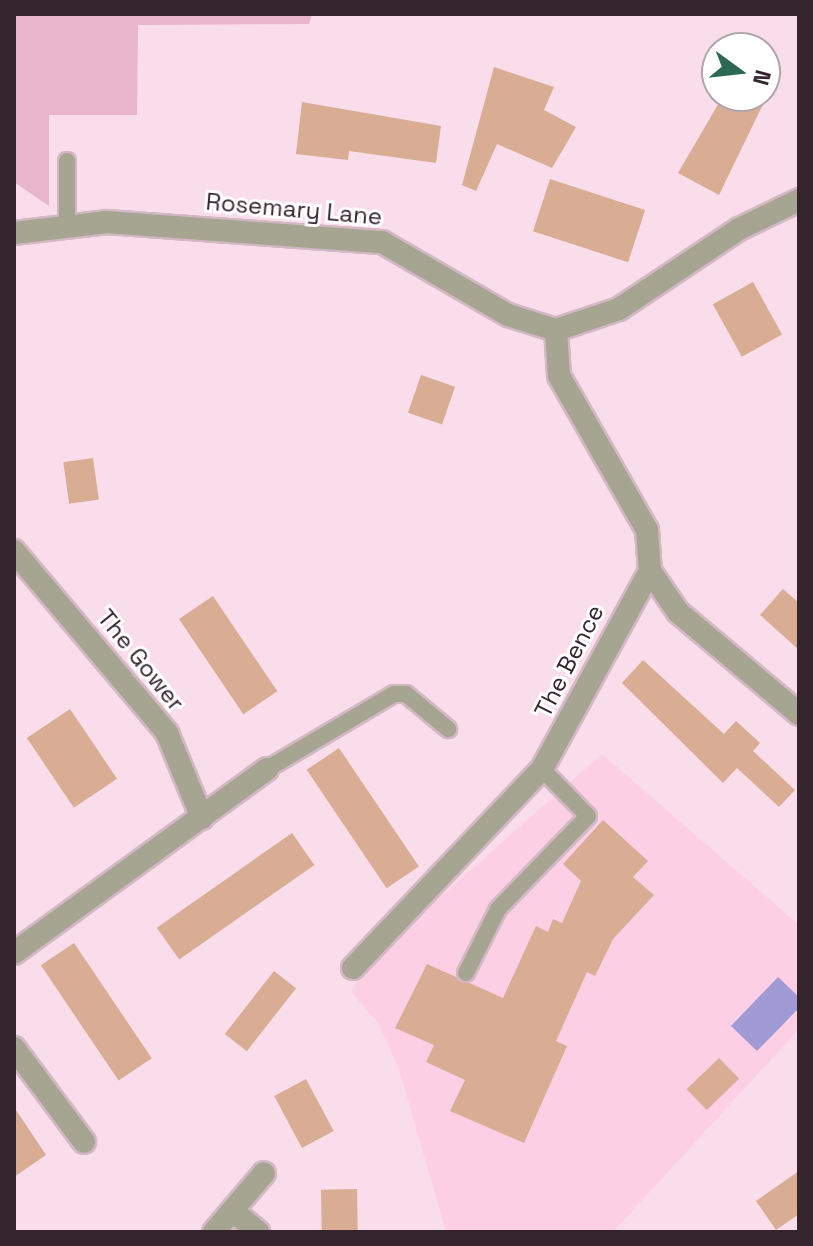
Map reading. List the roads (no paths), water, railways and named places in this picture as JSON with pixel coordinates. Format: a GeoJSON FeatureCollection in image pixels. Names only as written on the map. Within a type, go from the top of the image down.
{"type":"FeatureCollection","features":[{"type":"Feature","properties":{"kind":"street","name":"Rosemary Lane"},"geometry":{"type":"LineString","coordinates":[[14,233],[67,226],[147,224],[382,242],[508,315],[556,330],[588,325],[619,309],[739,229],[799,200]]}},
{"type":"Feature","properties":{"kind":"street"},"geometry":{"type":"LineString","coordinates":[[556,330],[559,376],[647,530],[650,571],[678,612],[799,714]]}},
{"type":"Feature","properties":{"kind":"street","name":"The Gower"},"geometry":{"type":"LineString","coordinates":[[14,551],[167,733],[202,818]]}},
{"type":"Feature","properties":{"kind":"street","name":"The Bence"},"geometry":{"type":"LineString","coordinates":[[353,968],[542,769],[650,571]]}},
{"type":"Feature","properties":{"kind":"street"},"geometry":{"type":"LineString","coordinates":[[14,953],[267,769]]}},
{"type":"Feature","properties":{"kind":"street"},"geometry":{"type":"LineString","coordinates":[[16,1056],[84,1142]]}},
{"type":"Feature","properties":{"kind":"street"},"geometry":{"type":"LineString","coordinates":[[214,1232],[264,1173]]}},
{"type":"Feature","properties":{"kind":"street"},"geometry":{"type":"LineString","coordinates":[[233,1211],[258,1232]]}},
{"type":"Feature","properties":{"kind":"lane"},"geometry":{"type":"LineString","coordinates":[[67,161],[67,226]]}},
{"type":"Feature","properties":{"kind":"lane"},"geometry":{"type":"LineString","coordinates":[[267,769],[394,694],[406,694],[448,729]]}},
{"type":"Feature","properties":{"kind":"lane"},"geometry":{"type":"LineString","coordinates":[[466,973],[498,909],[588,816],[542,769]]}}]}
